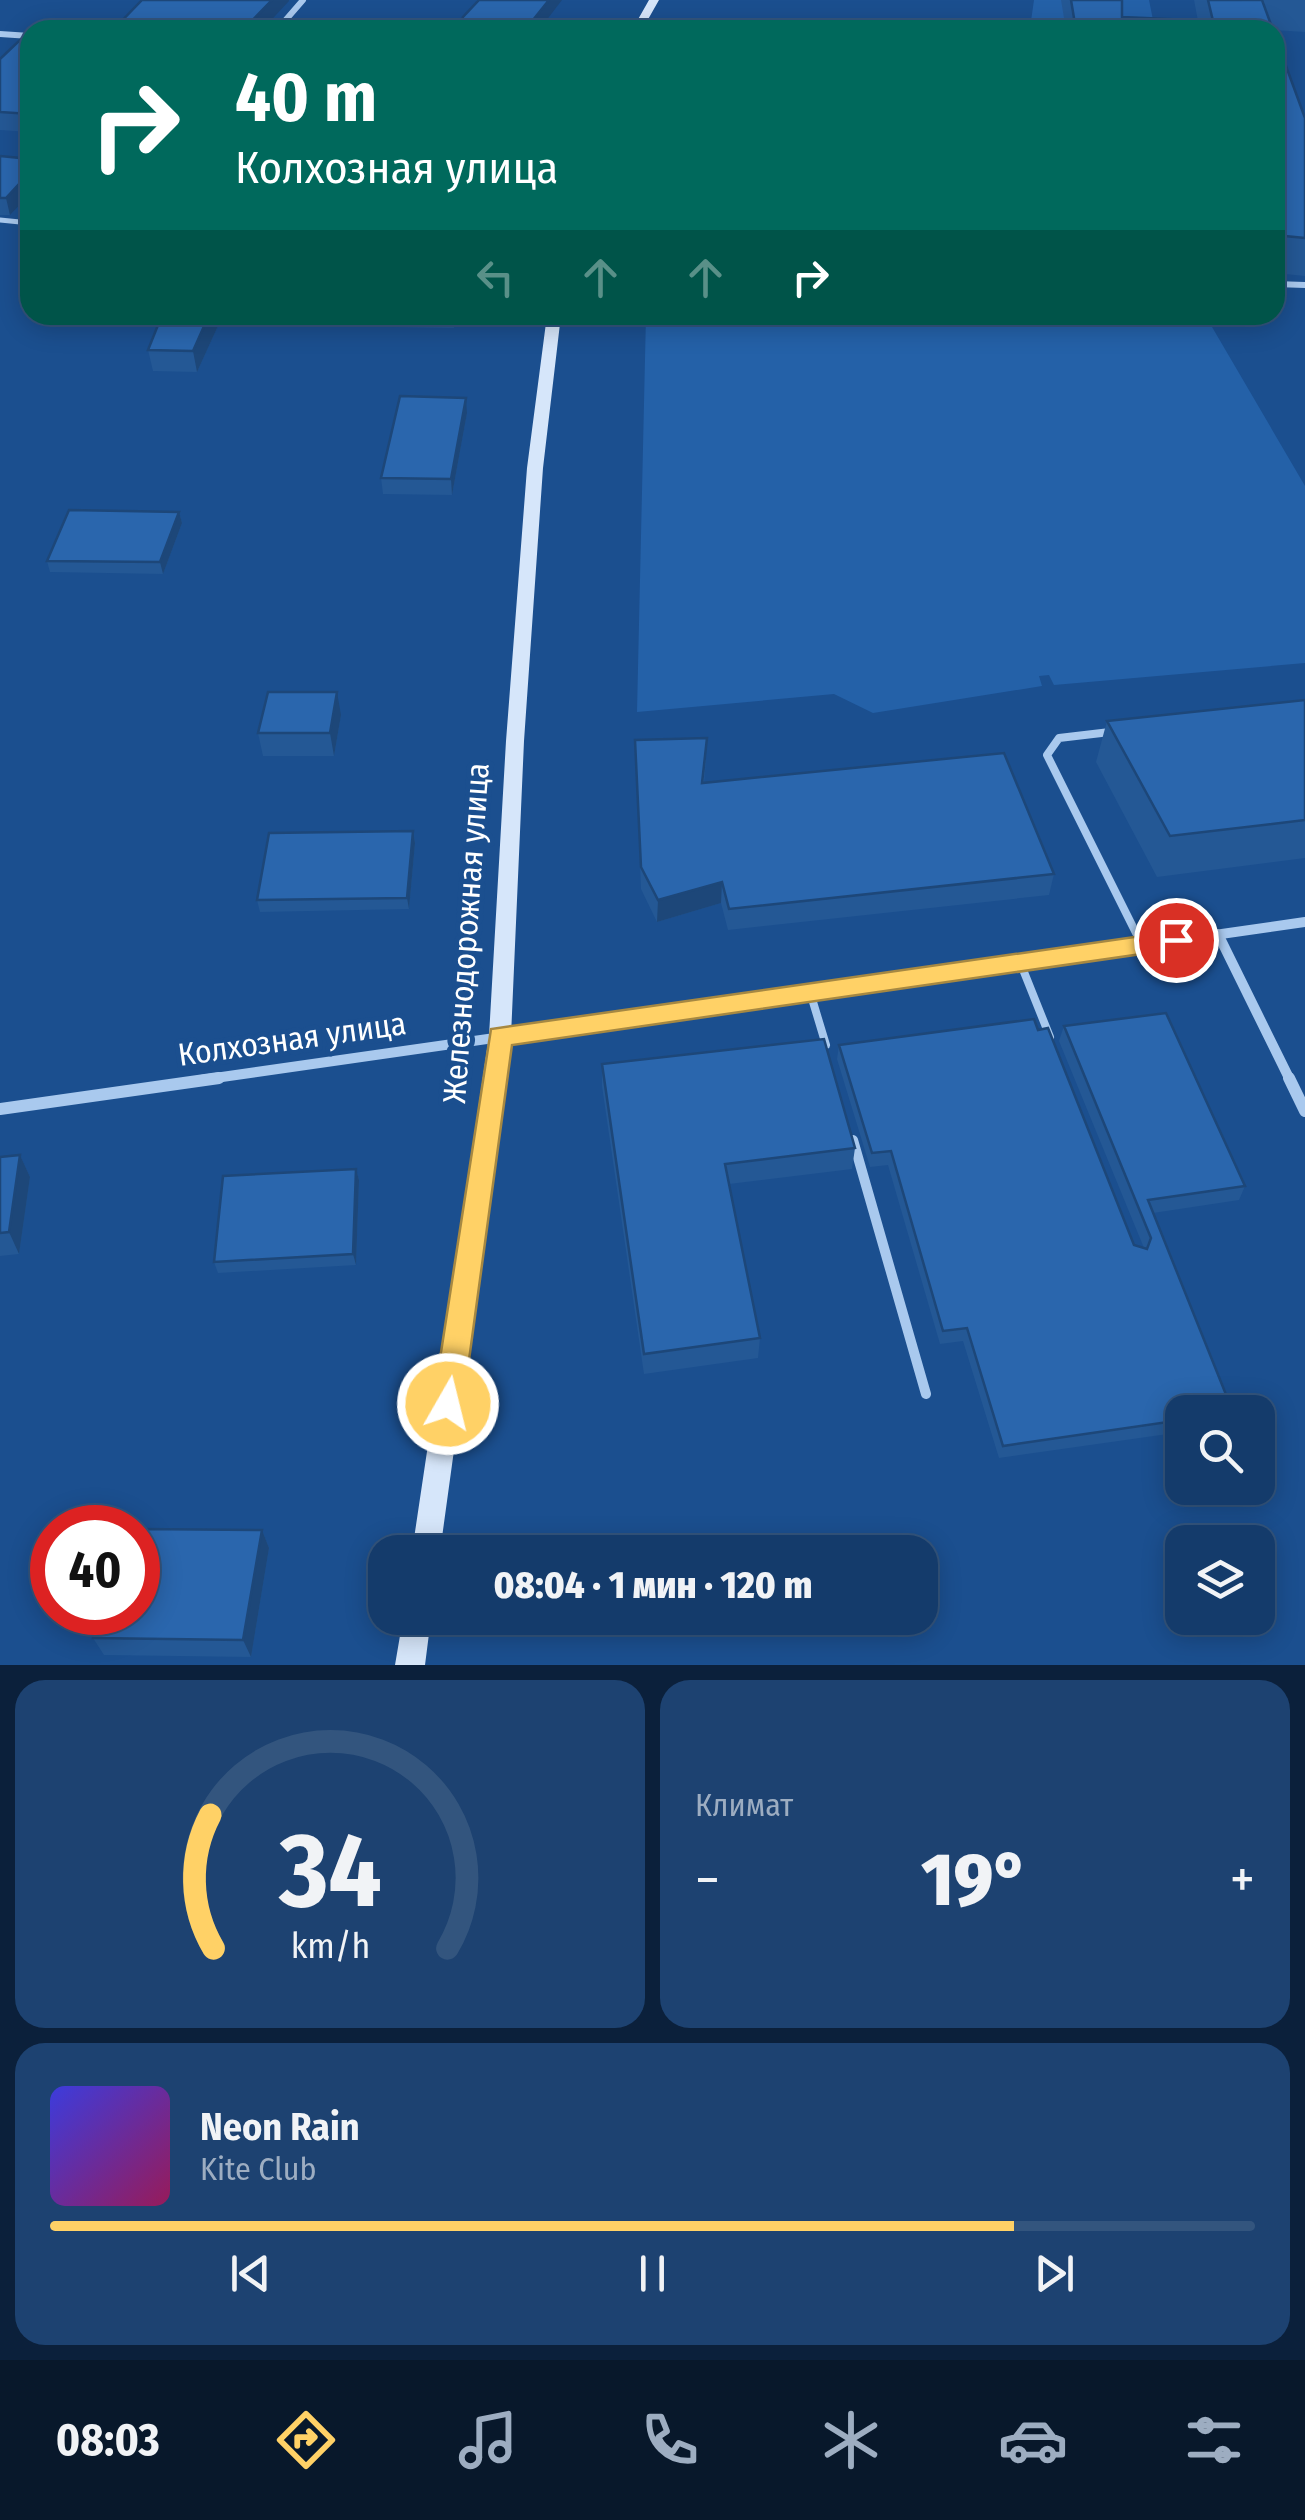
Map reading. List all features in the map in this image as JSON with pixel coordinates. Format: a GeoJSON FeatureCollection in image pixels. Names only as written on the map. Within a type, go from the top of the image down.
{"type":"FeatureCollection","features":[{"type":"Feature","properties":{"kind":"street"},"geometry":{"type":"LineString","coordinates":[[286,20],[303,0]]}},
{"type":"Feature","properties":{"kind":"street","name":"Железнодорожная улица"},"geometry":{"type":"LineString","coordinates":[[428,1535],[500,1036],[519,682],[535,468],[553,325]]}},
{"type":"Feature","properties":{"kind":"street","name":"Колхозная улица"},"geometry":{"type":"LineString","coordinates":[[0,1109],[1305,922]]}},
{"type":"Feature","properties":{"kind":"street"},"geometry":{"type":"LineString","coordinates":[[1218,934],[1305,1110]]}},
{"type":"Feature","properties":{"kind":"street"},"geometry":{"type":"LineString","coordinates":[[410,1665],[414,1635]]}},
{"type":"Feature","properties":{"kind":"lane"},"geometry":{"type":"LineString","coordinates":[[1113,731],[1059,738],[1047,754],[1142,945]]}},
{"type":"Feature","properties":{"kind":"lane"},"geometry":{"type":"LineString","coordinates":[[1020,962],[1057,1054]]}},
{"type":"Feature","properties":{"kind":"lane"},"geometry":{"type":"LineString","coordinates":[[810,992],[826,1048]]}},
{"type":"Feature","properties":{"kind":"lane"},"geometry":{"type":"LineString","coordinates":[[848,1125],[926,1394]]}},
{"type":"Feature","properties":{"kind":"shaded area"},"geometry":{"type":"Polygon","coordinates":[[[1034,0],[1149,0],[1153,20],[1031,20],[1034,0]]]}},
{"type":"Feature","properties":{"kind":"shaded area"},"geometry":{"type":"Polygon","coordinates":[[[646,325],[1211,325],[1305,486],[1305,663],[1054,685],[1049,675],[1039,676],[1042,686],[873,713],[834,694],[637,712],[646,325]]]}},
{"type":"Feature","properties":{"kind":"building"},"geometry":{"type":"Polygon","coordinates":[[[142,0],[272,0],[253,20],[123,20],[142,0]]]}},
{"type":"Feature","properties":{"kind":"building"},"geometry":{"type":"Polygon","coordinates":[[[479,0],[549,0],[533,20],[462,20],[479,0]]]}},
{"type":"Feature","properties":{"kind":"building"},"geometry":{"type":"Polygon","coordinates":[[[1071,0],[1122,0],[1122,17],[1190,20],[1074,20],[1071,0]]]}},
{"type":"Feature","properties":{"kind":"building"},"geometry":{"type":"Polygon","coordinates":[[[1208,0],[1262,0],[1269,20],[1213,20],[1208,0]]]}},
{"type":"Feature","properties":{"kind":"building"},"geometry":{"type":"Polygon","coordinates":[[[20,40],[20,113],[0,112],[0,59],[20,40]]]}},
{"type":"Feature","properties":{"kind":"building"},"geometry":{"type":"Polygon","coordinates":[[[1285,63],[1305,118],[1305,238],[1285,236],[1285,63]]]}},
{"type":"Feature","properties":{"kind":"building"},"geometry":{"type":"Polygon","coordinates":[[[0,156],[20,158],[20,183],[6,198],[0,198],[0,156]]]}},
{"type":"Feature","properties":{"kind":"building"},"geometry":{"type":"Polygon","coordinates":[[[158,325],[205,325],[193,351],[148,350],[158,325]]]}},
{"type":"Feature","properties":{"kind":"building"},"geometry":{"type":"Polygon","coordinates":[[[400,396],[466,398],[451,479],[381,478],[400,396]]]}},
{"type":"Feature","properties":{"kind":"building"},"geometry":{"type":"Polygon","coordinates":[[[69,510],[179,512],[160,562],[47,561],[69,510]]]}},
{"type":"Feature","properties":{"kind":"building"},"geometry":{"type":"Polygon","coordinates":[[[268,692],[337,692],[330,733],[258,733],[268,692]]]}},
{"type":"Feature","properties":{"kind":"building"},"geometry":{"type":"Polygon","coordinates":[[[1305,700],[1305,820],[1170,836],[1107,721],[1305,700]]]}},
{"type":"Feature","properties":{"kind":"building"},"geometry":{"type":"Polygon","coordinates":[[[707,738],[702,783],[1004,753],[1054,874],[729,909],[722,882],[658,900],[641,867],[635,740],[707,738]]]}},
{"type":"Feature","properties":{"kind":"building"},"geometry":{"type":"Polygon","coordinates":[[[413,831],[407,898],[257,900],[269,833],[413,831]]]}},
{"type":"Feature","properties":{"kind":"building"},"geometry":{"type":"Polygon","coordinates":[[[1166,1013],[1245,1186],[1148,1200],[1226,1395],[1165,1395],[1165,1422],[1003,1446],[967,1328],[943,1331],[891,1151],[872,1153],[839,1045],[1034,1019],[1038,1030],[1048,1028],[1134,1245],[1147,1249],[1151,1238],[1064,1026],[1166,1013]]]}},
{"type":"Feature","properties":{"kind":"building"},"geometry":{"type":"Polygon","coordinates":[[[824,1039],[855,1148],[725,1164],[760,1338],[644,1354],[602,1064],[824,1039]]]}},
{"type":"Feature","properties":{"kind":"building"},"geometry":{"type":"Polygon","coordinates":[[[20,1155],[9,1232],[0,1233],[0,1157],[20,1155]]]}},
{"type":"Feature","properties":{"kind":"building"},"geometry":{"type":"Polygon","coordinates":[[[356,1169],[353,1254],[214,1262],[223,1176],[356,1169]]]}},
{"type":"Feature","properties":{"kind":"building"},"geometry":{"type":"Polygon","coordinates":[[[160,1529],[262,1530],[243,1640],[93,1638],[160,1635],[160,1529]]]}},
{"type":"Feature","properties":{"kind":"route"},"geometry":{"type":"LineString","coordinates":[[448,1404],[500,1036],[1176,940]]}}]}
